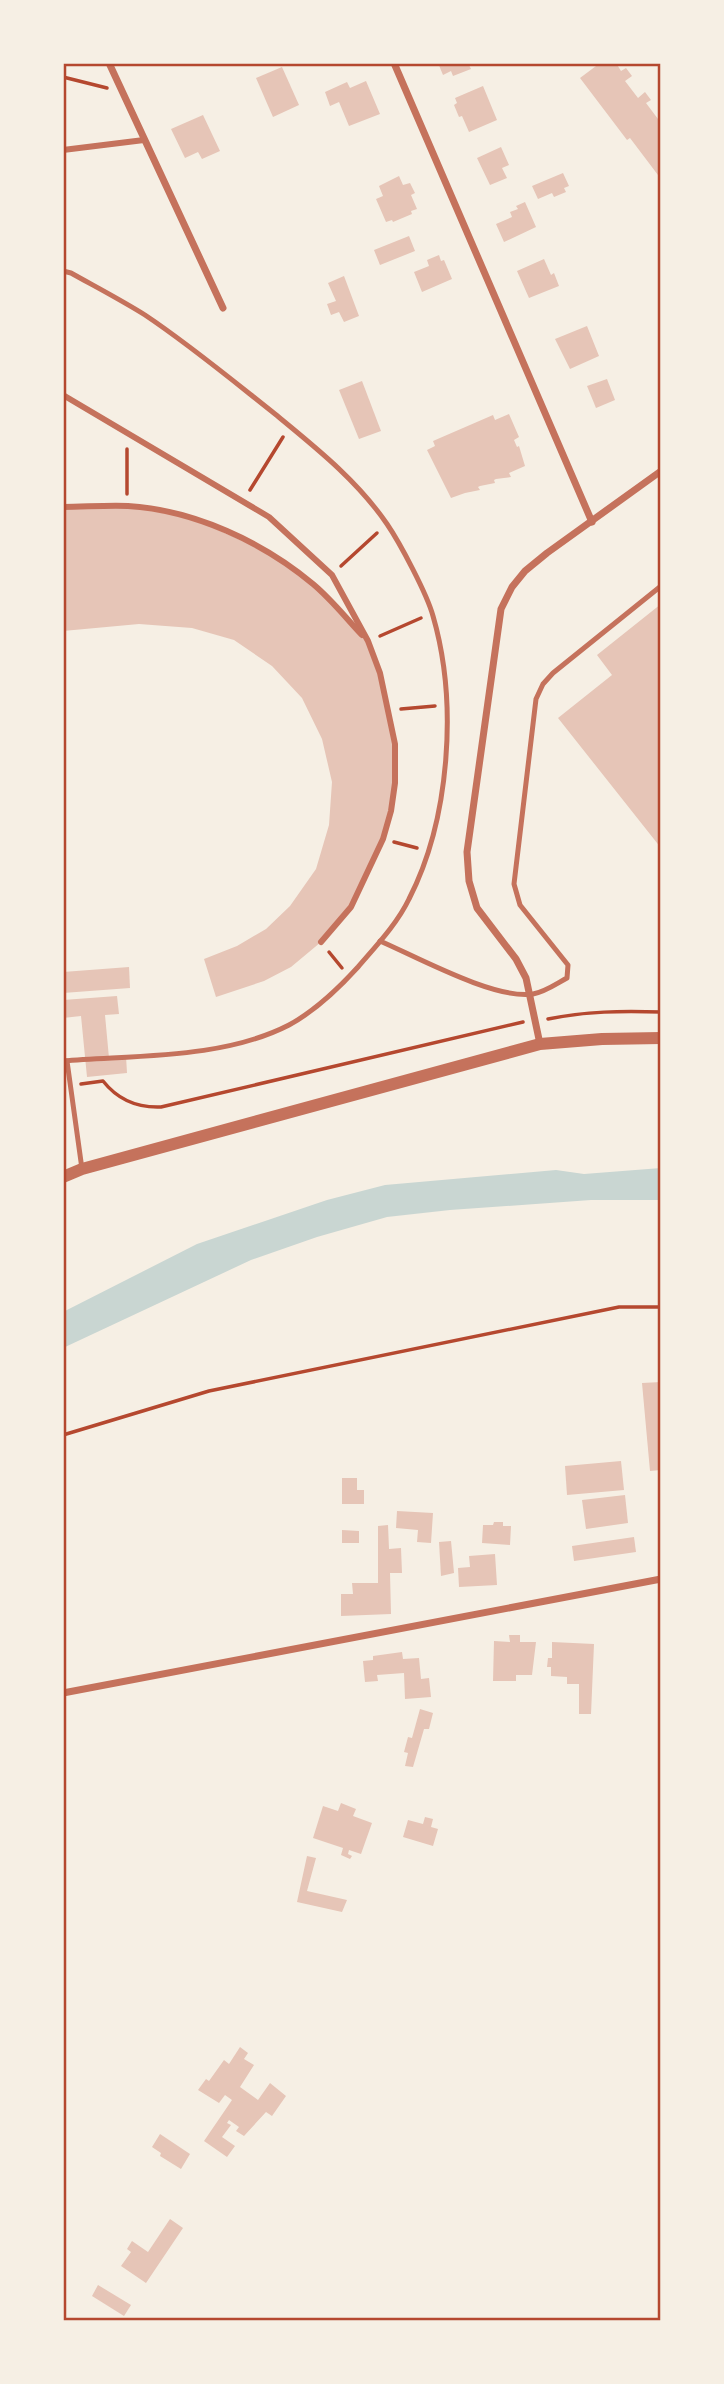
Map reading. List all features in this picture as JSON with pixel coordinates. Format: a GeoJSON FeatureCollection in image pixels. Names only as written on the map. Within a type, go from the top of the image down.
{"type":"FeatureCollection","features":[{"type":"Feature","properties":{"kind":"street"},"geometry":{"type":"LineString","coordinates":[[108,63],[223,308]]}},
{"type":"Feature","properties":{"kind":"street"},"geometry":{"type":"LineString","coordinates":[[394,63],[592,522]]}},
{"type":"Feature","properties":{"kind":"street"},"geometry":{"type":"LineString","coordinates":[[63,150],[144,140]]}},
{"type":"Feature","properties":{"kind":"street"},"geometry":{"type":"LineString","coordinates":[[63,395],[269,517],[332,575],[368,641],[380,673],[395,744],[395,783],[391,810],[383,839],[351,907],[321,942]]}},
{"type":"Feature","properties":{"kind":"street"},"geometry":{"type":"LineString","coordinates":[[541,1044],[526,978],[516,959],[477,908],[469,881],[469,838],[500,609],[525,571],[661,471]]}},
{"type":"Feature","properties":{"kind":"street"},"geometry":{"type":"LineString","coordinates":[[63,507],[127,506],[154,509],[227,530],[314,584],[368,641]]}},
{"type":"Feature","properties":{"kind":"street"},"geometry":{"type":"LineString","coordinates":[[63,1177],[82,1169],[541,1044],[661,1038]]}},
{"type":"Feature","properties":{"kind":"street"},"geometry":{"type":"LineString","coordinates":[[63,1693],[661,1579]]}},
{"type":"Feature","properties":{"kind":"lane"},"geometry":{"type":"LineString","coordinates":[[63,271],[145,316],[216,367],[328,457],[387,524],[433,613],[443,663],[447,705],[446,751],[429,852],[408,901],[380,941],[322,1003],[289,1024],[248,1041],[204,1050],[65,1061],[82,1169]]}},
{"type":"Feature","properties":{"kind":"lane"},"geometry":{"type":"LineString","coordinates":[[380,941],[484,988],[530,995],[542,992],[567,978],[568,965],[520,905],[513,884],[536,699],[543,684],[553,673],[661,586]]}},
{"type":"Feature","properties":{"kind":"path"},"geometry":{"type":"LineString","coordinates":[[63,77],[109,89]]}},
{"type":"Feature","properties":{"kind":"path"},"geometry":{"type":"LineString","coordinates":[[243,500],[290,427]]}},
{"type":"Feature","properties":{"kind":"path"},"geometry":{"type":"LineString","coordinates":[[127,433],[127,506]]}},
{"type":"Feature","properties":{"kind":"path"},"geometry":{"type":"LineString","coordinates":[[332,575],[387,524]]}},
{"type":"Feature","properties":{"kind":"path"},"geometry":{"type":"LineString","coordinates":[[368,641],[433,613]]}},
{"type":"Feature","properties":{"kind":"path"},"geometry":{"type":"LineString","coordinates":[[388,710],[447,705]]}},
{"type":"Feature","properties":{"kind":"path"},"geometry":{"type":"LineString","coordinates":[[383,839],[429,852]]}},
{"type":"Feature","properties":{"kind":"path"},"geometry":{"type":"LineString","coordinates":[[321,942],[349,976]]}},
{"type":"Feature","properties":{"kind":"path"},"geometry":{"type":"LineString","coordinates":[[69,1085],[103,1081],[111,1091],[133,1104],[146,1108],[161,1107],[513,1023],[583,1012],[661,1012]]}},
{"type":"Feature","properties":{"kind":"path"},"geometry":{"type":"LineString","coordinates":[[63,1435],[209,1391],[288,1374],[619,1307],[661,1307]]}},
{"type":"Feature","properties":{"kind":"shaded area"},"geometry":{"type":"Polygon","coordinates":[[[661,1168],[661,1200],[591,1200],[450,1210],[387,1217],[317,1237],[251,1260],[63,1348],[63,1312],[197,1244],[327,1200],[385,1185],[556,1170],[584,1174],[661,1168]]]}},
{"type":"Feature","properties":{"kind":"building"},"geometry":{"type":"Polygon","coordinates":[[[438,63],[468,63],[471,69],[453,76],[451,71],[443,75],[438,63]]]}},
{"type":"Feature","properties":{"kind":"building"},"geometry":{"type":"Polygon","coordinates":[[[600,63],[616,63],[621,71],[626,68],[632,76],[625,81],[638,98],[645,92],[651,100],[646,103],[661,123],[661,179],[630,138],[627,140],[580,78],[600,63]]]}},
{"type":"Feature","properties":{"kind":"building"},"geometry":{"type":"Polygon","coordinates":[[[282,67],[299,105],[273,117],[256,78],[282,67]]]}},
{"type":"Feature","properties":{"kind":"building"},"geometry":{"type":"Polygon","coordinates":[[[366,81],[380,114],[349,126],[339,102],[330,106],[325,92],[347,82],[350,88],[366,81]]]}},
{"type":"Feature","properties":{"kind":"building"},"geometry":{"type":"Polygon","coordinates":[[[483,86],[497,120],[469,132],[454,105],[457,103],[455,98],[483,86]]]}},
{"type":"Feature","properties":{"kind":"building"},"geometry":{"type":"Polygon","coordinates":[[[203,115],[220,151],[202,159],[198,152],[185,158],[171,129],[203,115]]]}},
{"type":"Feature","properties":{"kind":"building"},"geometry":{"type":"Polygon","coordinates":[[[501,147],[509,165],[502,168],[507,178],[490,185],[477,158],[501,147]]]}},
{"type":"Feature","properties":{"kind":"building"},"geometry":{"type":"Polygon","coordinates":[[[563,173],[569,186],[564,188],[566,192],[554,197],[552,193],[538,199],[532,186],[563,173]]]}},
{"type":"Feature","properties":{"kind":"building"},"geometry":{"type":"Polygon","coordinates":[[[399,176],[403,185],[410,183],[415,193],[411,195],[417,209],[393,222],[386,222],[376,199],[383,196],[379,186],[399,176]]]}},
{"type":"Feature","properties":{"kind":"building"},"geometry":{"type":"Polygon","coordinates":[[[525,202],[536,227],[504,242],[496,224],[512,217],[510,212],[525,202]]]}},
{"type":"Feature","properties":{"kind":"building"},"geometry":{"type":"Polygon","coordinates":[[[409,236],[415,251],[380,265],[374,250],[409,236]]]}},
{"type":"Feature","properties":{"kind":"building"},"geometry":{"type":"Polygon","coordinates":[[[439,255],[452,279],[422,292],[414,272],[429,266],[427,260],[439,255]]]}},
{"type":"Feature","properties":{"kind":"building"},"geometry":{"type":"Polygon","coordinates":[[[544,259],[559,286],[529,298],[517,271],[544,259]]]}},
{"type":"Feature","properties":{"kind":"building"},"geometry":{"type":"Polygon","coordinates":[[[344,276],[359,316],[344,322],[339,312],[331,315],[327,304],[336,301],[328,283],[344,276]]]}},
{"type":"Feature","properties":{"kind":"building"},"geometry":{"type":"Polygon","coordinates":[[[587,326],[599,356],[570,369],[555,339],[587,326]]]}},
{"type":"Feature","properties":{"kind":"building"},"geometry":{"type":"Polygon","coordinates":[[[607,379],[615,400],[596,408],[587,386],[607,379]]]}},
{"type":"Feature","properties":{"kind":"building"},"geometry":{"type":"Polygon","coordinates":[[[362,381],[381,431],[359,439],[339,390],[362,381]]]}},
{"type":"Feature","properties":{"kind":"building"},"geometry":{"type":"Polygon","coordinates":[[[509,414],[519,437],[514,440],[517,447],[519,446],[525,466],[509,473],[511,477],[496,479],[495,483],[478,487],[480,490],[451,498],[427,450],[435,446],[433,441],[493,415],[495,420],[509,414]]]}},
{"type":"Feature","properties":{"kind":"building"},"geometry":{"type":"Polygon","coordinates":[[[127,506],[194,519],[260,549],[314,584],[368,641],[380,673],[395,744],[395,783],[383,839],[351,907],[321,942],[291,967],[264,981],[216,997],[204,959],[237,946],[266,929],[290,906],[316,869],[329,825],[332,782],[322,739],[302,698],[272,666],[234,640],[192,628],[139,624],[63,631],[63,507],[127,506]]]}},
{"type":"Feature","properties":{"kind":"building"},"geometry":{"type":"Polygon","coordinates":[[[661,604],[661,848],[558,718],[612,675],[597,655],[661,604]]]}},
{"type":"Feature","properties":{"kind":"building"},"geometry":{"type":"Polygon","coordinates":[[[129,967],[130,988],[63,993],[63,972],[129,967]]]}},
{"type":"Feature","properties":{"kind":"building"},"geometry":{"type":"Polygon","coordinates":[[[117,996],[119,1014],[105,1015],[109,1058],[126,1056],[127,1073],[87,1077],[81,1016],[63,1018],[63,1000],[117,996]]]}},
{"type":"Feature","properties":{"kind":"building"},"geometry":{"type":"Polygon","coordinates":[[[661,1382],[661,1470],[650,1471],[642,1383],[661,1382]]]}},
{"type":"Feature","properties":{"kind":"building"},"geometry":{"type":"Polygon","coordinates":[[[621,1461],[624,1490],[567,1495],[565,1466],[621,1461]]]}},
{"type":"Feature","properties":{"kind":"building"},"geometry":{"type":"Polygon","coordinates":[[[342,1478],[357,1478],[357,1490],[364,1490],[364,1504],[342,1504],[342,1478]]]}},
{"type":"Feature","properties":{"kind":"building"},"geometry":{"type":"Polygon","coordinates":[[[625,1495],[628,1523],[586,1529],[582,1500],[625,1495]]]}},
{"type":"Feature","properties":{"kind":"building"},"geometry":{"type":"Polygon","coordinates":[[[397,1511],[433,1513],[431,1543],[417,1542],[418,1530],[396,1528],[397,1511]]]}},
{"type":"Feature","properties":{"kind":"building"},"geometry":{"type":"Polygon","coordinates":[[[494,1522],[511,1526],[510,1545],[482,1543],[483,1525],[493,1525],[494,1522]]]}},
{"type":"Feature","properties":{"kind":"building"},"geometry":{"type":"Polygon","coordinates":[[[388,1525],[389,1549],[401,1548],[402,1573],[390,1573],[391,1614],[341,1616],[341,1594],[353,1594],[352,1583],[378,1583],[378,1526],[388,1525]]]}},
{"type":"Feature","properties":{"kind":"building"},"geometry":{"type":"Polygon","coordinates":[[[342,1530],[359,1531],[359,1543],[342,1543],[342,1530]]]}},
{"type":"Feature","properties":{"kind":"building"},"geometry":{"type":"Polygon","coordinates":[[[634,1537],[636,1552],[574,1561],[572,1546],[634,1537]]]}},
{"type":"Feature","properties":{"kind":"building"},"geometry":{"type":"Polygon","coordinates":[[[451,1541],[454,1573],[441,1576],[439,1542],[451,1541]]]}},
{"type":"Feature","properties":{"kind":"building"},"geometry":{"type":"Polygon","coordinates":[[[495,1554],[497,1585],[459,1587],[458,1568],[470,1567],[469,1556],[495,1554]]]}},
{"type":"Feature","properties":{"kind":"building"},"geometry":{"type":"Polygon","coordinates":[[[509,1635],[520,1635],[520,1642],[536,1642],[532,1675],[516,1675],[516,1681],[493,1681],[494,1641],[510,1642],[509,1635]]]}},
{"type":"Feature","properties":{"kind":"building"},"geometry":{"type":"Polygon","coordinates":[[[552,1642],[594,1644],[591,1714],[579,1714],[579,1684],[567,1684],[567,1677],[551,1676],[551,1667],[547,1667],[548,1658],[552,1658],[552,1642]]]}},
{"type":"Feature","properties":{"kind":"building"},"geometry":{"type":"Polygon","coordinates":[[[402,1652],[403,1659],[419,1658],[421,1679],[429,1678],[431,1697],[405,1699],[404,1673],[377,1675],[378,1681],[365,1682],[363,1661],[373,1660],[373,1656],[402,1652]]]}},
{"type":"Feature","properties":{"kind":"building"},"geometry":{"type":"Polygon","coordinates":[[[420,1709],[433,1713],[429,1729],[424,1729],[413,1767],[405,1766],[408,1753],[404,1752],[408,1737],[412,1738],[420,1709]]]}},
{"type":"Feature","properties":{"kind":"building"},"geometry":{"type":"Polygon","coordinates":[[[341,1803],[356,1809],[353,1816],[372,1823],[361,1854],[349,1850],[348,1854],[352,1856],[350,1859],[341,1855],[343,1848],[313,1838],[323,1806],[338,1811],[341,1803]]]}},
{"type":"Feature","properties":{"kind":"building"},"geometry":{"type":"Polygon","coordinates":[[[425,1817],[433,1819],[431,1827],[438,1829],[433,1846],[403,1837],[408,1820],[423,1824],[425,1817]]]}},
{"type":"Feature","properties":{"kind":"building"},"geometry":{"type":"Polygon","coordinates":[[[307,1856],[316,1858],[307,1891],[347,1900],[342,1912],[297,1902],[307,1856]]]}},
{"type":"Feature","properties":{"kind":"building"},"geometry":{"type":"Polygon","coordinates":[[[240,2047],[248,2053],[244,2059],[254,2065],[240,2087],[258,2100],[270,2083],[286,2096],[272,2116],[266,2112],[244,2136],[236,2131],[239,2127],[229,2120],[227,2123],[231,2125],[222,2137],[235,2146],[227,2157],[204,2141],[232,2100],[225,2095],[219,2103],[198,2090],[206,2079],[209,2081],[224,2060],[229,2064],[240,2047]]]}},
{"type":"Feature","properties":{"kind":"building"},"geometry":{"type":"Polygon","coordinates":[[[160,2134],[190,2154],[181,2169],[160,2156],[161,2153],[152,2147],[160,2134]]]}},
{"type":"Feature","properties":{"kind":"building"},"geometry":{"type":"Polygon","coordinates":[[[170,2219],[183,2228],[146,2283],[121,2266],[131,2252],[127,2249],[132,2241],[148,2252],[170,2219]]]}},
{"type":"Feature","properties":{"kind":"building"},"geometry":{"type":"Polygon","coordinates":[[[98,2285],[131,2305],[124,2316],[92,2296],[98,2285]]]}}]}
